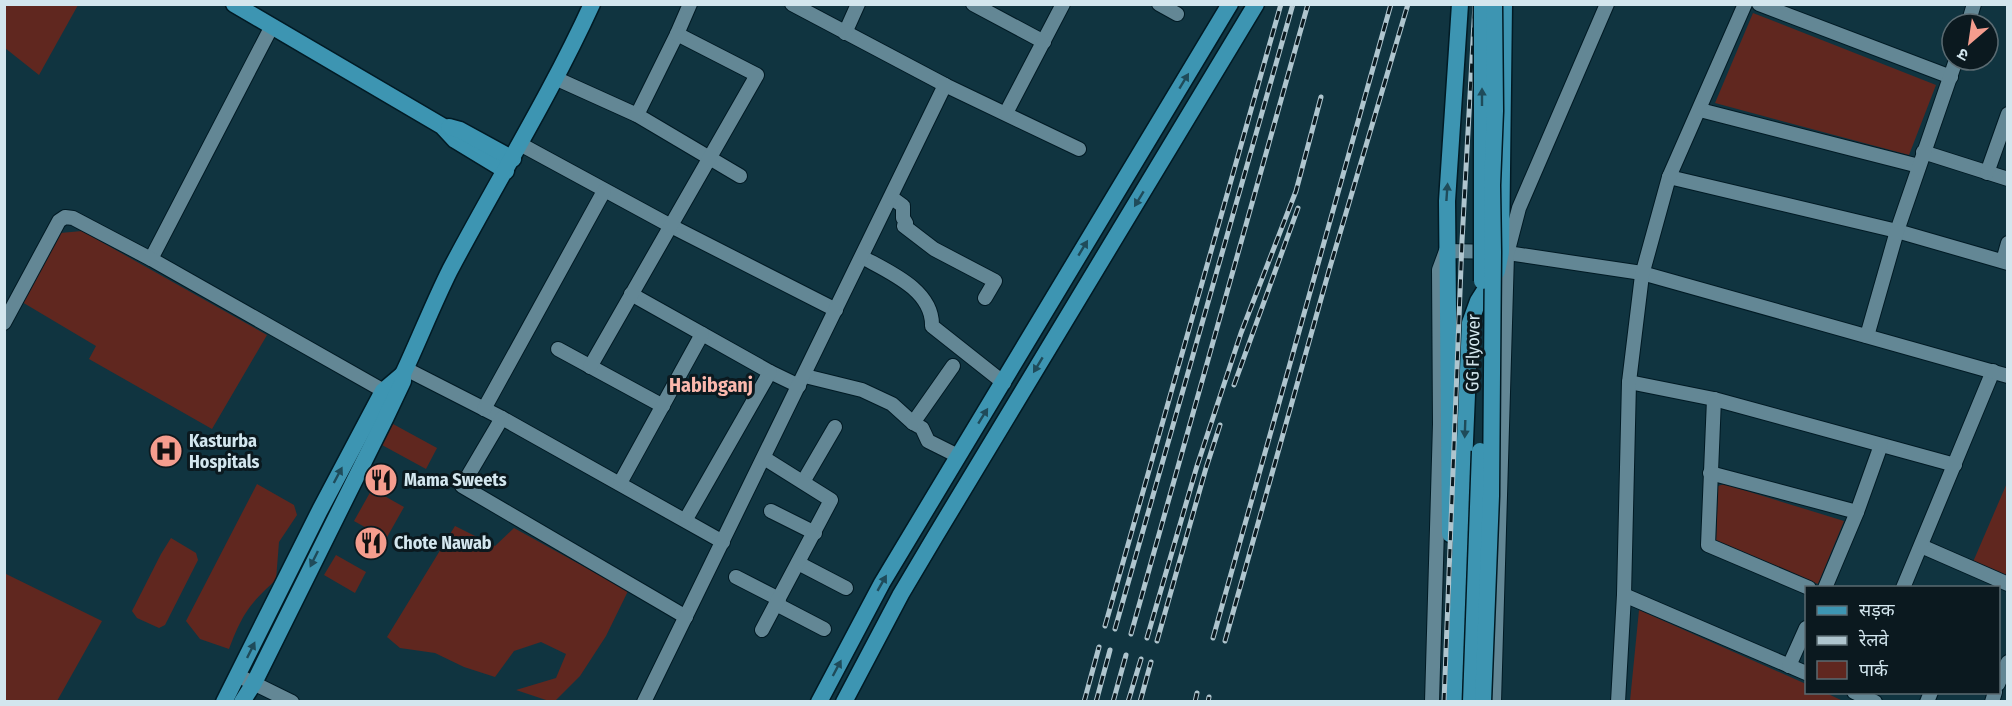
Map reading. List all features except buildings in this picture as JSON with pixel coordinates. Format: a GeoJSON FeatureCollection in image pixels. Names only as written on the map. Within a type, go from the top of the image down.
{"type":"FeatureCollection","features":[{"type":"Feature","properties":{"kind":"main road"},"geometry":{"type":"LineString","coordinates":[[234,4],[442,126],[460,130],[509,165]]}},
{"type":"Feature","properties":{"kind":"main road"},"geometry":{"type":"LineString","coordinates":[[224,702],[389,395],[404,372],[450,272],[509,165],[592,4]]}},
{"type":"Feature","properties":{"kind":"main road"},"geometry":{"type":"LineString","coordinates":[[819,702],[882,583],[1230,4]]}},
{"type":"Feature","properties":{"kind":"main road"},"geometry":{"type":"LineString","coordinates":[[844,702],[901,594],[1256,4]]}},
{"type":"Feature","properties":{"kind":"main road"},"geometry":{"type":"LineString","coordinates":[[1447,702],[1451,609],[1446,251],[1447,201],[1460,4]]}},
{"type":"Feature","properties":{"kind":"main road","name":"GG Flyover"},"geometry":{"type":"LineString","coordinates":[[1471,702],[1482,368],[1482,4]]}},
{"type":"Feature","properties":{"kind":"main road","name":"GG Flyover"},"geometry":{"type":"LineString","coordinates":[[1483,702],[1491,496],[1494,4]]}},
{"type":"Feature","properties":{"kind":"main road"},"geometry":{"type":"LineString","coordinates":[[1454,702],[1470,322],[1478,301],[1497,271],[1504,253],[1504,4]]}},
{"type":"Feature","properties":{"kind":"main road"},"geometry":{"type":"LineString","coordinates":[[1139,155],[1158,168]]}},
{"type":"Feature","properties":{"kind":"main road"},"geometry":{"type":"LineString","coordinates":[[242,702],[254,683],[322,523]]}},
{"type":"Feature","properties":{"kind":"street"},"geometry":{"type":"LineString","coordinates":[[637,115],[690,4]]}},
{"type":"Feature","properties":{"kind":"street"},"geometry":{"type":"LineString","coordinates":[[792,4],[945,85],[1079,149]]}},
{"type":"Feature","properties":{"kind":"street"},"geometry":{"type":"LineString","coordinates":[[838,29],[858,4]]}},
{"type":"Feature","properties":{"kind":"street"},"geometry":{"type":"LineString","coordinates":[[973,4],[1044,42]]}},
{"type":"Feature","properties":{"kind":"street"},"geometry":{"type":"LineString","coordinates":[[1006,113],[1063,4]]}},
{"type":"Feature","properties":{"kind":"street"},"geometry":{"type":"LineString","coordinates":[[1159,4],[1177,14]]}},
{"type":"Feature","properties":{"kind":"street"},"geometry":{"type":"LineString","coordinates":[[1494,702],[1504,253],[1519,208],[1607,4]]}},
{"type":"Feature","properties":{"kind":"street"},"geometry":{"type":"LineString","coordinates":[[1618,702],[1624,595],[1629,382],[1642,273],[1669,177],[1745,4]]}},
{"type":"Feature","properties":{"kind":"street"},"geometry":{"type":"LineString","coordinates":[[1759,4],[1951,77]]}},
{"type":"Feature","properties":{"kind":"street"},"geometry":{"type":"LineString","coordinates":[[151,260],[272,26]]}},
{"type":"Feature","properties":{"kind":"street"},"geometry":{"type":"LineString","coordinates":[[590,367],[708,157],[757,75],[677,34]]}},
{"type":"Feature","properties":{"kind":"street"},"geometry":{"type":"LineString","coordinates":[[1867,336],[1897,231],[1952,72]]}},
{"type":"Feature","properties":{"kind":"street"},"geometry":{"type":"LineString","coordinates":[[555,78],[637,115],[740,176]]}},
{"type":"Feature","properties":{"kind":"street"},"geometry":{"type":"LineString","coordinates":[[644,702],[892,198],[945,85]]}},
{"type":"Feature","properties":{"kind":"street"},"geometry":{"type":"LineString","coordinates":[[1700,110],[2007,179]]}},
{"type":"Feature","properties":{"kind":"street"},"geometry":{"type":"LineString","coordinates":[[1987,173],[2007,114]]}},
{"type":"Feature","properties":{"kind":"street"},"geometry":{"type":"LineString","coordinates":[[520,144],[670,226],[836,310]]}},
{"type":"Feature","properties":{"kind":"street"},"geometry":{"type":"LineString","coordinates":[[1669,177],[1897,231],[2005,262],[2007,243]]}},
{"type":"Feature","properties":{"kind":"street"},"geometry":{"type":"LineString","coordinates":[[484,409],[604,190]]}},
{"type":"Feature","properties":{"kind":"street"},"geometry":{"type":"LineString","coordinates":[[892,198],[903,206],[903,218],[906,223],[904,226],[934,249],[995,281],[985,298]]}},
{"type":"Feature","properties":{"kind":"street"},"geometry":{"type":"LineString","coordinates":[[4,323],[59,221],[65,217],[73,218],[389,395]]}},
{"type":"Feature","properties":{"kind":"street"},"geometry":{"type":"LineString","coordinates":[[1432,702],[1440,424],[1439,270],[1446,251],[1504,253],[1642,273],[2007,376]]}},
{"type":"Feature","properties":{"kind":"street"},"geometry":{"type":"LineString","coordinates":[[861,257],[893,274],[922,296],[932,314],[932,326],[1004,383]]}},
{"type":"Feature","properties":{"kind":"street"},"geometry":{"type":"LineString","coordinates":[[631,294],[770,372],[802,381],[862,390],[892,404],[922,428],[928,441],[958,456]]}},
{"type":"Feature","properties":{"kind":"street"},"geometry":{"type":"LineString","coordinates":[[620,483],[702,334]]}},
{"type":"Feature","properties":{"kind":"street"},"geometry":{"type":"LineString","coordinates":[[558,349],[663,406]]}},
{"type":"Feature","properties":{"kind":"street"},"geometry":{"type":"LineString","coordinates":[[913,423],[953,366]]}},
{"type":"Feature","properties":{"kind":"street"},"geometry":{"type":"LineString","coordinates":[[1904,586],[1993,371]]}},
{"type":"Feature","properties":{"kind":"street"},"geometry":{"type":"LineString","coordinates":[[404,372],[502,418],[686,519],[723,542]]}},
{"type":"Feature","properties":{"kind":"street"},"geometry":{"type":"LineString","coordinates":[[686,519],[770,372]]}},
{"type":"Feature","properties":{"kind":"street"},"geometry":{"type":"LineString","coordinates":[[1629,382],[1714,399],[1955,465]]}},
{"type":"Feature","properties":{"kind":"street"},"geometry":{"type":"LineString","coordinates":[[1714,399],[1707,545],[1805,586]]}},
{"type":"Feature","properties":{"kind":"street"},"geometry":{"type":"LineString","coordinates":[[502,418],[462,486],[686,617]]}},
{"type":"Feature","properties":{"kind":"street"},"geometry":{"type":"LineString","coordinates":[[803,482],[835,427]]}},
{"type":"Feature","properties":{"kind":"street"},"geometry":{"type":"LineString","coordinates":[[1826,586],[1857,512],[1881,445]]}},
{"type":"Feature","properties":{"kind":"street"},"geometry":{"type":"LineString","coordinates":[[762,630],[831,500],[764,458]]}},
{"type":"Feature","properties":{"kind":"street"},"geometry":{"type":"LineString","coordinates":[[1710,473],[1857,512]]}},
{"type":"Feature","properties":{"kind":"street"},"geometry":{"type":"LineString","coordinates":[[771,511],[814,533]]}},
{"type":"Feature","properties":{"kind":"street"},"geometry":{"type":"LineString","coordinates":[[1921,546],[2007,584]]}},
{"type":"Feature","properties":{"kind":"street"},"geometry":{"type":"LineString","coordinates":[[798,563],[846,588]]}},
{"type":"Feature","properties":{"kind":"street"},"geometry":{"type":"LineString","coordinates":[[736,577],[824,629]]}},
{"type":"Feature","properties":{"kind":"street"},"geometry":{"type":"LineString","coordinates":[[1624,595],[1805,673]]}},
{"type":"Feature","properties":{"kind":"street"},"geometry":{"type":"LineString","coordinates":[[1789,666],[1805,630]]}},
{"type":"Feature","properties":{"kind":"street"},"geometry":{"type":"LineString","coordinates":[[238,676],[292,702]]}},
{"type":"Feature","properties":{"kind":"street"},"geometry":{"type":"LineString","coordinates":[[1856,695],[1875,702]]}},
{"type":"Feature","properties":{"kind":"green space"},"geometry":{"type":"Polygon","coordinates":[[[4,5],[78,5],[39,75],[5,48],[4,5]]]}},
{"type":"Feature","properties":{"kind":"green space"},"geometry":{"type":"Polygon","coordinates":[[[1753,13],[1936,85],[1909,155],[1715,103],[1753,13]]]}},
{"type":"Feature","properties":{"kind":"green space"},"geometry":{"type":"Polygon","coordinates":[[[82,231],[267,335],[212,429],[89,359],[96,346],[22,302],[60,233],[82,231]]]}},
{"type":"Feature","properties":{"kind":"green space"},"geometry":{"type":"Polygon","coordinates":[[[393,424],[437,448],[426,469],[382,445],[393,424]]]}},
{"type":"Feature","properties":{"kind":"green space"},"geometry":{"type":"Polygon","coordinates":[[[2007,483],[2007,577],[1973,562],[2007,483]]]}},
{"type":"Feature","properties":{"kind":"green space"},"geometry":{"type":"Polygon","coordinates":[[[257,484],[294,505],[297,515],[279,542],[276,580],[247,611],[229,649],[200,639],[186,621],[257,484]]]}},
{"type":"Feature","properties":{"kind":"green space"},"geometry":{"type":"Polygon","coordinates":[[[1724,484],[1844,521],[1818,584],[1716,542],[1718,486],[1724,484]]]}},
{"type":"Feature","properties":{"kind":"green space"},"geometry":{"type":"Polygon","coordinates":[[[372,489],[404,507],[386,539],[354,521],[372,489]]]}},
{"type":"Feature","properties":{"kind":"green space"},"geometry":{"type":"Polygon","coordinates":[[[455,526],[495,546],[514,528],[628,591],[606,636],[580,676],[555,701],[516,690],[556,678],[566,654],[541,642],[514,651],[495,677],[464,667],[435,653],[400,648],[387,637],[455,526]]]}},
{"type":"Feature","properties":{"kind":"green space"},"geometry":{"type":"Polygon","coordinates":[[[171,538],[196,553],[198,560],[165,625],[159,628],[137,618],[132,611],[171,538]]]}},
{"type":"Feature","properties":{"kind":"green space"},"geometry":{"type":"Polygon","coordinates":[[[336,555],[366,572],[355,593],[324,575],[336,555]]]}},
{"type":"Feature","properties":{"kind":"green space"},"geometry":{"type":"Polygon","coordinates":[[[4,573],[102,621],[57,701],[5,701],[4,573]]]}},
{"type":"Feature","properties":{"kind":"green space"},"geometry":{"type":"Polygon","coordinates":[[[1639,610],[1805,684],[1805,694],[1828,694],[1843,701],[1630,701],[1639,610]]]}},
{"type":"Feature","properties":{"kind":"railway"},"geometry":{"type":"LineString","coordinates":[[1105,626],[1281,4]]}},
{"type":"Feature","properties":{"kind":"railway"},"geometry":{"type":"LineString","coordinates":[[1115,629],[1293,4]]}},
{"type":"Feature","properties":{"kind":"railway"},"geometry":{"type":"LineString","coordinates":[[1131,634],[1308,4]]}},
{"type":"Feature","properties":{"kind":"railway"},"geometry":{"type":"LineString","coordinates":[[1213,638],[1391,4]]}},
{"type":"Feature","properties":{"kind":"railway"},"geometry":{"type":"LineString","coordinates":[[1225,641],[1330,267],[1408,4]]}},
{"type":"Feature","properties":{"kind":"railway"},"geometry":{"type":"LineString","coordinates":[[1444,702],[1462,241],[1475,4]]}},
{"type":"Feature","properties":{"kind":"railway"},"geometry":{"type":"LineString","coordinates":[[1147,638],[1197,466],[1241,333],[1296,191],[1321,97]]}},
{"type":"Feature","properties":{"kind":"railway"},"geometry":{"type":"LineString","coordinates":[[1234,385],[1298,208]]}},
{"type":"Feature","properties":{"kind":"railway"},"geometry":{"type":"LineString","coordinates":[[1157,641],[1220,425]]}},
{"type":"Feature","properties":{"kind":"railway"},"geometry":{"type":"LineString","coordinates":[[1084,702],[1099,647]]}},
{"type":"Feature","properties":{"kind":"railway"},"geometry":{"type":"LineString","coordinates":[[1096,702],[1110,650]]}},
{"type":"Feature","properties":{"kind":"railway"},"geometry":{"type":"LineString","coordinates":[[1113,702],[1126,655]]}},
{"type":"Feature","properties":{"kind":"railway"},"geometry":{"type":"LineString","coordinates":[[1128,702],[1141,659]]}},
{"type":"Feature","properties":{"kind":"railway"},"geometry":{"type":"LineString","coordinates":[[1140,702],[1151,662]]}},
{"type":"Feature","properties":{"kind":"railway"},"geometry":{"type":"LineString","coordinates":[[1195,702],[1197,693]]}},
{"type":"Feature","properties":{"kind":"railway"},"geometry":{"type":"LineString","coordinates":[[1208,702],[1209,697]]}},
{"type":"Feature","properties":{"kind":"place","name":"Kasturba Hospitals"},"geometry":{"type":"Point","coordinates":[166,451]}},
{"type":"Feature","properties":{"kind":"place","name":"Mama Sweets"},"geometry":{"type":"Point","coordinates":[381,480]}},
{"type":"Feature","properties":{"kind":"place","name":"Chote Nawab"},"geometry":{"type":"Point","coordinates":[371,543]}},
{"type":"Feature","properties":{"kind":"district","name":"Habibganj"},"geometry":{"type":"Point","coordinates":[711,385]}}]}
